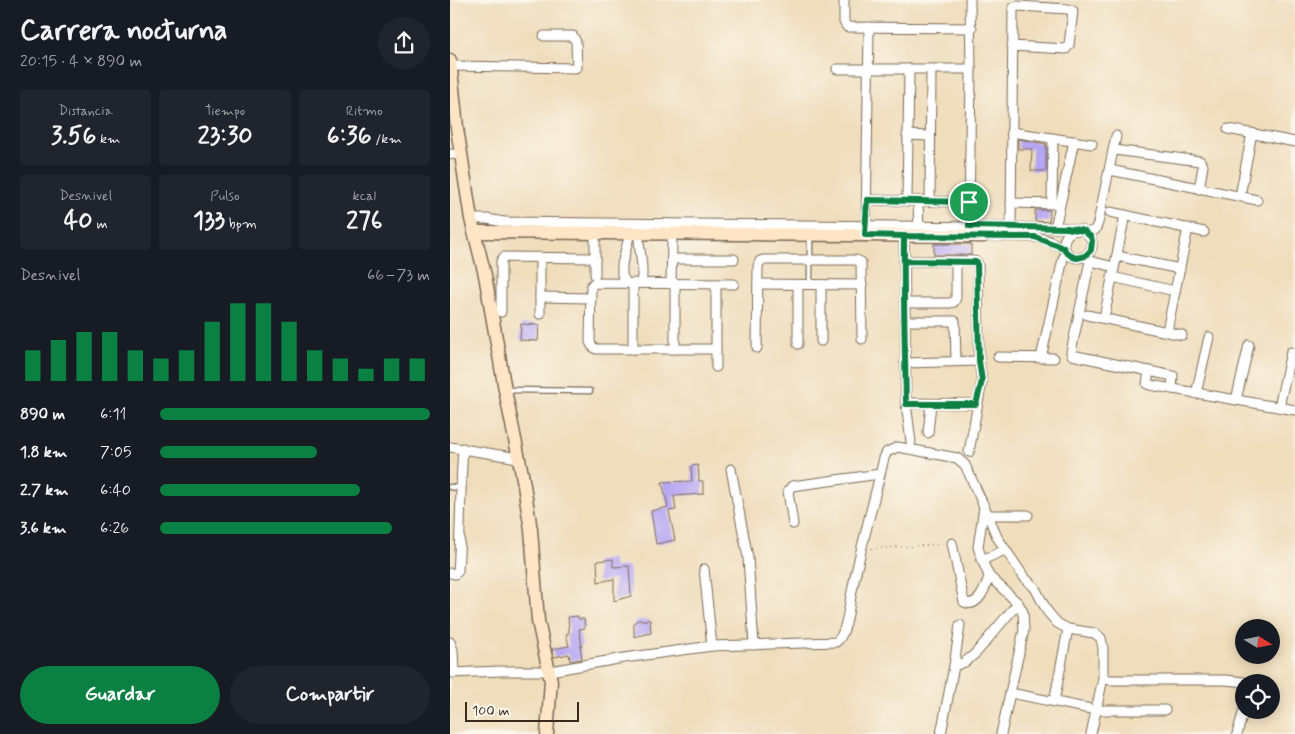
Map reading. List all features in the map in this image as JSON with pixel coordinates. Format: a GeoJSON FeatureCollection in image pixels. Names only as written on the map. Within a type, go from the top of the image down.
{"type":"FeatureCollection","features":[{"type":"Feature","properties":{"kind":"street"},"geometry":{"type":"LineString","coordinates":[[844,0],[844,22],[846,26],[972,28]]}},
{"type":"Feature","properties":{"kind":"street"},"geometry":{"type":"LineString","coordinates":[[969,226],[972,69],[970,0]]}},
{"type":"Feature","properties":{"kind":"street"},"geometry":{"type":"LineString","coordinates":[[1010,227],[1012,46],[1014,7],[1068,9],[1073,11],[1069,45],[1066,49],[1012,46]]}},
{"type":"Feature","properties":{"kind":"street"},"geometry":{"type":"LineString","coordinates":[[866,230],[869,27]]}},
{"type":"Feature","properties":{"kind":"street"},"geometry":{"type":"LineString","coordinates":[[544,36],[573,36],[576,42],[578,67],[450,63],[455,148],[487,284],[531,530],[538,621],[550,671],[551,699],[547,734]]}},
{"type":"Feature","properties":{"kind":"street"},"geometry":{"type":"LineString","coordinates":[[837,70],[869,68],[972,69]]}},
{"type":"Feature","properties":{"kind":"street"},"geometry":{"type":"LineString","coordinates":[[907,201],[908,69]]}},
{"type":"Feature","properties":{"kind":"street"},"geometry":{"type":"LineString","coordinates":[[930,201],[931,69]]}},
{"type":"Feature","properties":{"kind":"street"},"geometry":{"type":"LineString","coordinates":[[1228,129],[1295,142]]}},
{"type":"Feature","properties":{"kind":"street"},"geometry":{"type":"LineString","coordinates":[[1011,132],[1092,144]]}},
{"type":"Feature","properties":{"kind":"street"},"geometry":{"type":"LineString","coordinates":[[1240,196],[1252,134]]}},
{"type":"Feature","properties":{"kind":"street"},"geometry":{"type":"LineString","coordinates":[[907,136],[930,136]]}},
{"type":"Feature","properties":{"kind":"street"},"geometry":{"type":"LineString","coordinates":[[1088,233],[1095,230],[1098,223],[1116,136]]}},
{"type":"Feature","properties":{"kind":"street"},"geometry":{"type":"LineString","coordinates":[[1053,138],[1056,204],[1055,228]]}},
{"type":"Feature","properties":{"kind":"street"},"geometry":{"type":"LineString","coordinates":[[1056,204],[1074,141]]}},
{"type":"Feature","properties":{"kind":"street"},"geometry":{"type":"LineString","coordinates":[[1114,150],[1200,161],[1203,166],[1199,189]]}},
{"type":"Feature","properties":{"kind":"street"},"geometry":{"type":"LineString","coordinates":[[1110,170],[1257,200]]}},
{"type":"Feature","properties":{"kind":"street"},"geometry":{"type":"LineString","coordinates":[[867,200],[969,202]]}},
{"type":"Feature","properties":{"kind":"street"},"geometry":{"type":"LineString","coordinates":[[918,201],[919,231]]}},
{"type":"Feature","properties":{"kind":"street"},"geometry":{"type":"LineString","coordinates":[[1011,203],[1056,204]]}},
{"type":"Feature","properties":{"kind":"street"},"geometry":{"type":"LineString","coordinates":[[1110,212],[1204,232]]}},
{"type":"Feature","properties":{"kind":"street"},"geometry":{"type":"LineString","coordinates":[[1104,318],[1125,215]]}},
{"type":"Feature","properties":{"kind":"street"},"geometry":{"type":"LineString","coordinates":[[473,226],[487,219],[504,222],[984,232],[1035,237],[1065,250],[1077,258],[1088,259],[1114,267]]}},
{"type":"Feature","properties":{"kind":"street"},"geometry":{"type":"LineString","coordinates":[[473,226],[634,233],[810,235],[866,230],[904,236],[919,231],[969,226],[984,232],[1010,227],[1080,230],[1088,233],[1092,245],[1071,352],[1072,355],[1173,376],[1172,389]]}},
{"type":"Feature","properties":{"kind":"street"},"geometry":{"type":"LineString","coordinates":[[1167,332],[1188,228]]}},
{"type":"Feature","properties":{"kind":"street"},"geometry":{"type":"LineString","coordinates":[[1041,358],[1065,250],[1065,238],[1067,234],[1076,230]]}},
{"type":"Feature","properties":{"kind":"street"},"geometry":{"type":"LineString","coordinates":[[633,283],[622,275],[622,264],[634,233]]}},
{"type":"Feature","properties":{"kind":"street"},"geometry":{"type":"LineString","coordinates":[[633,349],[633,283],[642,261],[634,233]]}},
{"type":"Feature","properties":{"kind":"street"},"geometry":{"type":"LineString","coordinates":[[904,236],[906,404],[911,442]]}},
{"type":"Feature","properties":{"kind":"street"},"geometry":{"type":"LineString","coordinates":[[595,239],[595,275]]}},
{"type":"Feature","properties":{"kind":"street"},"geometry":{"type":"LineString","coordinates":[[672,241],[675,349]]}},
{"type":"Feature","properties":{"kind":"street"},"geometry":{"type":"LineString","coordinates":[[1117,256],[1180,269]]}},
{"type":"Feature","properties":{"kind":"street"},"geometry":{"type":"LineString","coordinates":[[540,257],[540,314]]}},
{"type":"Feature","properties":{"kind":"street"},"geometry":{"type":"LineString","coordinates":[[501,312],[502,258],[595,258]]}},
{"type":"Feature","properties":{"kind":"street"},"geometry":{"type":"LineString","coordinates":[[672,258],[734,259]]}},
{"type":"Feature","properties":{"kind":"street"},"geometry":{"type":"LineString","coordinates":[[757,348],[758,266],[761,260],[860,261],[863,265],[862,339]]}},
{"type":"Feature","properties":{"kind":"street"},"geometry":{"type":"LineString","coordinates":[[904,261],[977,262],[979,361],[982,381],[968,452]]}},
{"type":"Feature","properties":{"kind":"street"},"geometry":{"type":"LineString","coordinates":[[905,303],[954,302],[956,298],[956,262]]}},
{"type":"Feature","properties":{"kind":"street"},"geometry":{"type":"LineString","coordinates":[[1112,278],[1175,291]]}},
{"type":"Feature","properties":{"kind":"street"},"geometry":{"type":"LineString","coordinates":[[716,349],[596,349],[592,346],[591,286],[594,283],[734,284]]}},
{"type":"Feature","properties":{"kind":"street"},"geometry":{"type":"LineString","coordinates":[[716,284],[716,367]]}},
{"type":"Feature","properties":{"kind":"street"},"geometry":{"type":"LineString","coordinates":[[758,284],[862,285]]}},
{"type":"Feature","properties":{"kind":"street"},"geometry":{"type":"LineString","coordinates":[[798,285],[798,344]]}},
{"type":"Feature","properties":{"kind":"street"},"geometry":{"type":"LineString","coordinates":[[821,285],[821,342]]}},
{"type":"Feature","properties":{"kind":"street"},"geometry":{"type":"LineString","coordinates":[[540,297],[591,298]]}},
{"type":"Feature","properties":{"kind":"street"},"geometry":{"type":"LineString","coordinates":[[1087,315],[1182,335]]}},
{"type":"Feature","properties":{"kind":"street"},"geometry":{"type":"LineString","coordinates":[[905,321],[955,321],[956,361]]}},
{"type":"Feature","properties":{"kind":"street"},"geometry":{"type":"LineString","coordinates":[[1196,394],[1209,338]]}},
{"type":"Feature","properties":{"kind":"street"},"geometry":{"type":"LineString","coordinates":[[1236,400],[1249,345]]}},
{"type":"Feature","properties":{"kind":"street"},"geometry":{"type":"LineString","coordinates":[[1279,407],[1291,373],[1291,352]]}},
{"type":"Feature","properties":{"kind":"street"},"geometry":{"type":"LineString","coordinates":[[998,357],[1054,358]]}},
{"type":"Feature","properties":{"kind":"street"},"geometry":{"type":"LineString","coordinates":[[905,363],[979,361]]}},
{"type":"Feature","properties":{"kind":"street"},"geometry":{"type":"LineString","coordinates":[[1149,371],[1147,384],[1295,410]]}},
{"type":"Feature","properties":{"kind":"street"},"geometry":{"type":"LineString","coordinates":[[906,404],[976,404]]}},
{"type":"Feature","properties":{"kind":"street"},"geometry":{"type":"LineString","coordinates":[[928,433],[931,404]]}},
{"type":"Feature","properties":{"kind":"street"},"geometry":{"type":"LineString","coordinates":[[450,447],[518,458]]}},
{"type":"Feature","properties":{"kind":"street"},"geometry":{"type":"LineString","coordinates":[[450,642],[453,650],[452,673],[550,671],[624,658],[712,646],[836,642],[842,638],[860,550],[880,474],[887,452],[898,447],[957,458],[965,465],[997,537],[1024,577],[1035,588],[1047,611],[1056,623],[1068,629],[1094,633],[1101,638],[1103,678],[1091,734]]}},
{"type":"Feature","properties":{"kind":"street"},"geometry":{"type":"LineString","coordinates":[[450,573],[455,574],[458,571],[463,448]]}},
{"type":"Feature","properties":{"kind":"street"},"geometry":{"type":"LineString","coordinates":[[731,469],[748,551],[754,645]]}},
{"type":"Feature","properties":{"kind":"street"},"geometry":{"type":"LineString","coordinates":[[793,524],[788,491],[792,486],[880,474]]}},
{"type":"Feature","properties":{"kind":"street"},"geometry":{"type":"LineString","coordinates":[[986,511],[1028,515]]}},
{"type":"Feature","properties":{"kind":"street"},"geometry":{"type":"LineString","coordinates":[[986,511],[978,547],[982,560],[989,576],[1018,604],[1023,612],[1024,630],[1002,733]]}},
{"type":"Feature","properties":{"kind":"street"},"geometry":{"type":"LineString","coordinates":[[952,543],[964,602],[972,603],[984,593],[989,576]]}},
{"type":"Feature","properties":{"kind":"street"},"geometry":{"type":"LineString","coordinates":[[982,560],[1005,550]]}},
{"type":"Feature","properties":{"kind":"street"},"geometry":{"type":"LineString","coordinates":[[704,569],[712,646]]}},
{"type":"Feature","properties":{"kind":"street"},"geometry":{"type":"LineString","coordinates":[[954,666],[965,662],[976,653],[1018,604]]}},
{"type":"Feature","properties":{"kind":"street"},"geometry":{"type":"LineString","coordinates":[[941,734],[960,626]]}},
{"type":"Feature","properties":{"kind":"street"},"geometry":{"type":"LineString","coordinates":[[1054,702],[1068,629]]}},
{"type":"Feature","properties":{"kind":"street"},"geometry":{"type":"LineString","coordinates":[[1103,678],[1110,680],[1235,681]]}},
{"type":"Feature","properties":{"kind":"street"},"geometry":{"type":"LineString","coordinates":[[1010,693],[1096,710],[1165,710]]}},
{"type":"Feature","properties":{"kind":"street"},"geometry":{"type":"LineString","coordinates":[[1237,734],[1241,719]]}},
{"type":"Feature","properties":{"kind":"lane"},"geometry":{"type":"LineString","coordinates":[[810,235],[810,284]]}},
{"type":"Feature","properties":{"kind":"lane"},"geometry":{"type":"LineString","coordinates":[[505,390],[590,391]]}},
{"type":"Feature","properties":{"kind":"lane"},"geometry":{"type":"LineString","coordinates":[[450,487],[460,488]]}},
{"type":"Feature","properties":{"kind":"path"},"geometry":{"type":"LineString","coordinates":[[860,550],[952,543]]}},
{"type":"Feature","properties":{"kind":"building"},"geometry":{"type":"Polygon","coordinates":[[[1018,139],[1046,144],[1046,171],[1031,171],[1032,149],[1018,149],[1018,139]]]}},
{"type":"Feature","properties":{"kind":"building"},"geometry":{"type":"Polygon","coordinates":[[[1035,210],[1050,210],[1049,222],[1035,221],[1035,210]]]}},
{"type":"Feature","properties":{"kind":"building"},"geometry":{"type":"Polygon","coordinates":[[[934,244],[971,244],[971,255],[934,255],[934,244]]]}},
{"type":"Feature","properties":{"kind":"building"},"geometry":{"type":"Polygon","coordinates":[[[521,324],[539,325],[538,341],[520,340],[521,324]]]}},
{"type":"Feature","properties":{"kind":"building"},"geometry":{"type":"Polygon","coordinates":[[[698,465],[699,481],[703,481],[703,494],[674,496],[676,510],[669,511],[675,540],[656,544],[651,511],[668,507],[662,482],[692,481],[691,466],[698,465]]]}},
{"type":"Feature","properties":{"kind":"building"},"geometry":{"type":"Polygon","coordinates":[[[613,559],[613,567],[629,566],[631,596],[614,601],[614,579],[598,582],[597,561],[613,559]]]}},
{"type":"Feature","properties":{"kind":"building"},"geometry":{"type":"Polygon","coordinates":[[[578,616],[578,619],[584,619],[585,628],[579,629],[582,659],[570,661],[569,654],[554,657],[552,649],[569,646],[566,634],[569,633],[568,617],[578,616]]]}},
{"type":"Feature","properties":{"kind":"building"},"geometry":{"type":"Polygon","coordinates":[[[638,620],[650,620],[651,633],[634,637],[634,623],[638,620]]]}},
{"type":"Feature","properties":{"kind":"route"},"geometry":{"type":"LineString","coordinates":[[969,202],[867,200],[865,235],[904,236],[904,251],[904,261],[905,321],[905,363],[906,404],[976,404],[982,381],[979,361],[977,262],[904,261],[904,251],[904,236],[1035,237],[1064,248],[1069,255],[1077,258],[1089,254],[1091,250],[1092,241],[1088,233],[1071,228],[969,226],[969,202]]}}]}
